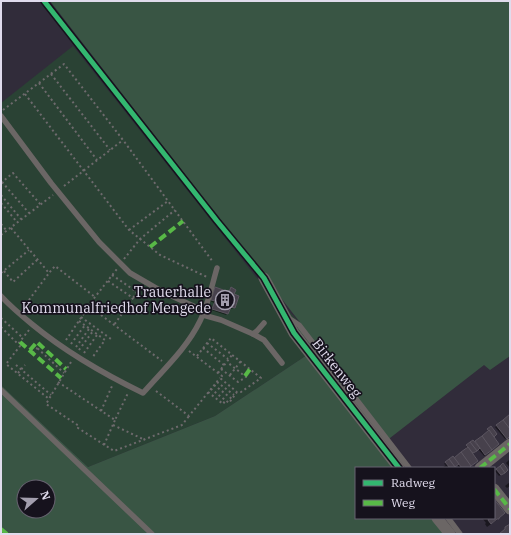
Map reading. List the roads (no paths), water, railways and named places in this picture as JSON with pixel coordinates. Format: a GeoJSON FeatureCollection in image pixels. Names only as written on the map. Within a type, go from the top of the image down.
{"type":"FeatureCollection","features":[{"type":"Feature","properties":{"kind":"street","name":"Birkenweg"},"geometry":{"type":"LineString","coordinates":[[264,278],[294,333],[398,467]]}},
{"type":"Feature","properties":{"kind":"street"},"geometry":{"type":"LineString","coordinates":[[481,467],[510,444]]}},
{"type":"Feature","properties":{"kind":"street"},"geometry":{"type":"LineString","coordinates":[[495,490],[510,509]]}},
{"type":"Feature","properties":{"kind":"street"},"geometry":{"type":"LineString","coordinates":[[438,519],[450,534]]}},
{"type":"Feature","properties":{"kind":"lane"},"geometry":{"type":"LineString","coordinates":[[1,116],[99,242],[130,273],[203,313],[264,340],[282,363]]}},
{"type":"Feature","properties":{"kind":"lane"},"geometry":{"type":"LineString","coordinates":[[1,296],[19,314],[70,353],[143,393],[184,346],[196,329],[203,313],[217,268]]}},
{"type":"Feature","properties":{"kind":"lane"},"geometry":{"type":"LineString","coordinates":[[284,316],[299,325],[408,467]]}},
{"type":"Feature","properties":{"kind":"lane"},"geometry":{"type":"LineString","coordinates":[[253,334],[264,323]]}},
{"type":"Feature","properties":{"kind":"lane"},"geometry":{"type":"LineString","coordinates":[[1,390],[152,534]]}},
{"type":"Feature","properties":{"kind":"lane"},"geometry":{"type":"LineString","coordinates":[[449,519],[460,534]]}},
{"type":"Feature","properties":{"kind":"place","name":"Trauerhalle Kommunalfriedhof Mengede"},"geometry":{"type":"Point","coordinates":[225,300]}}]}
